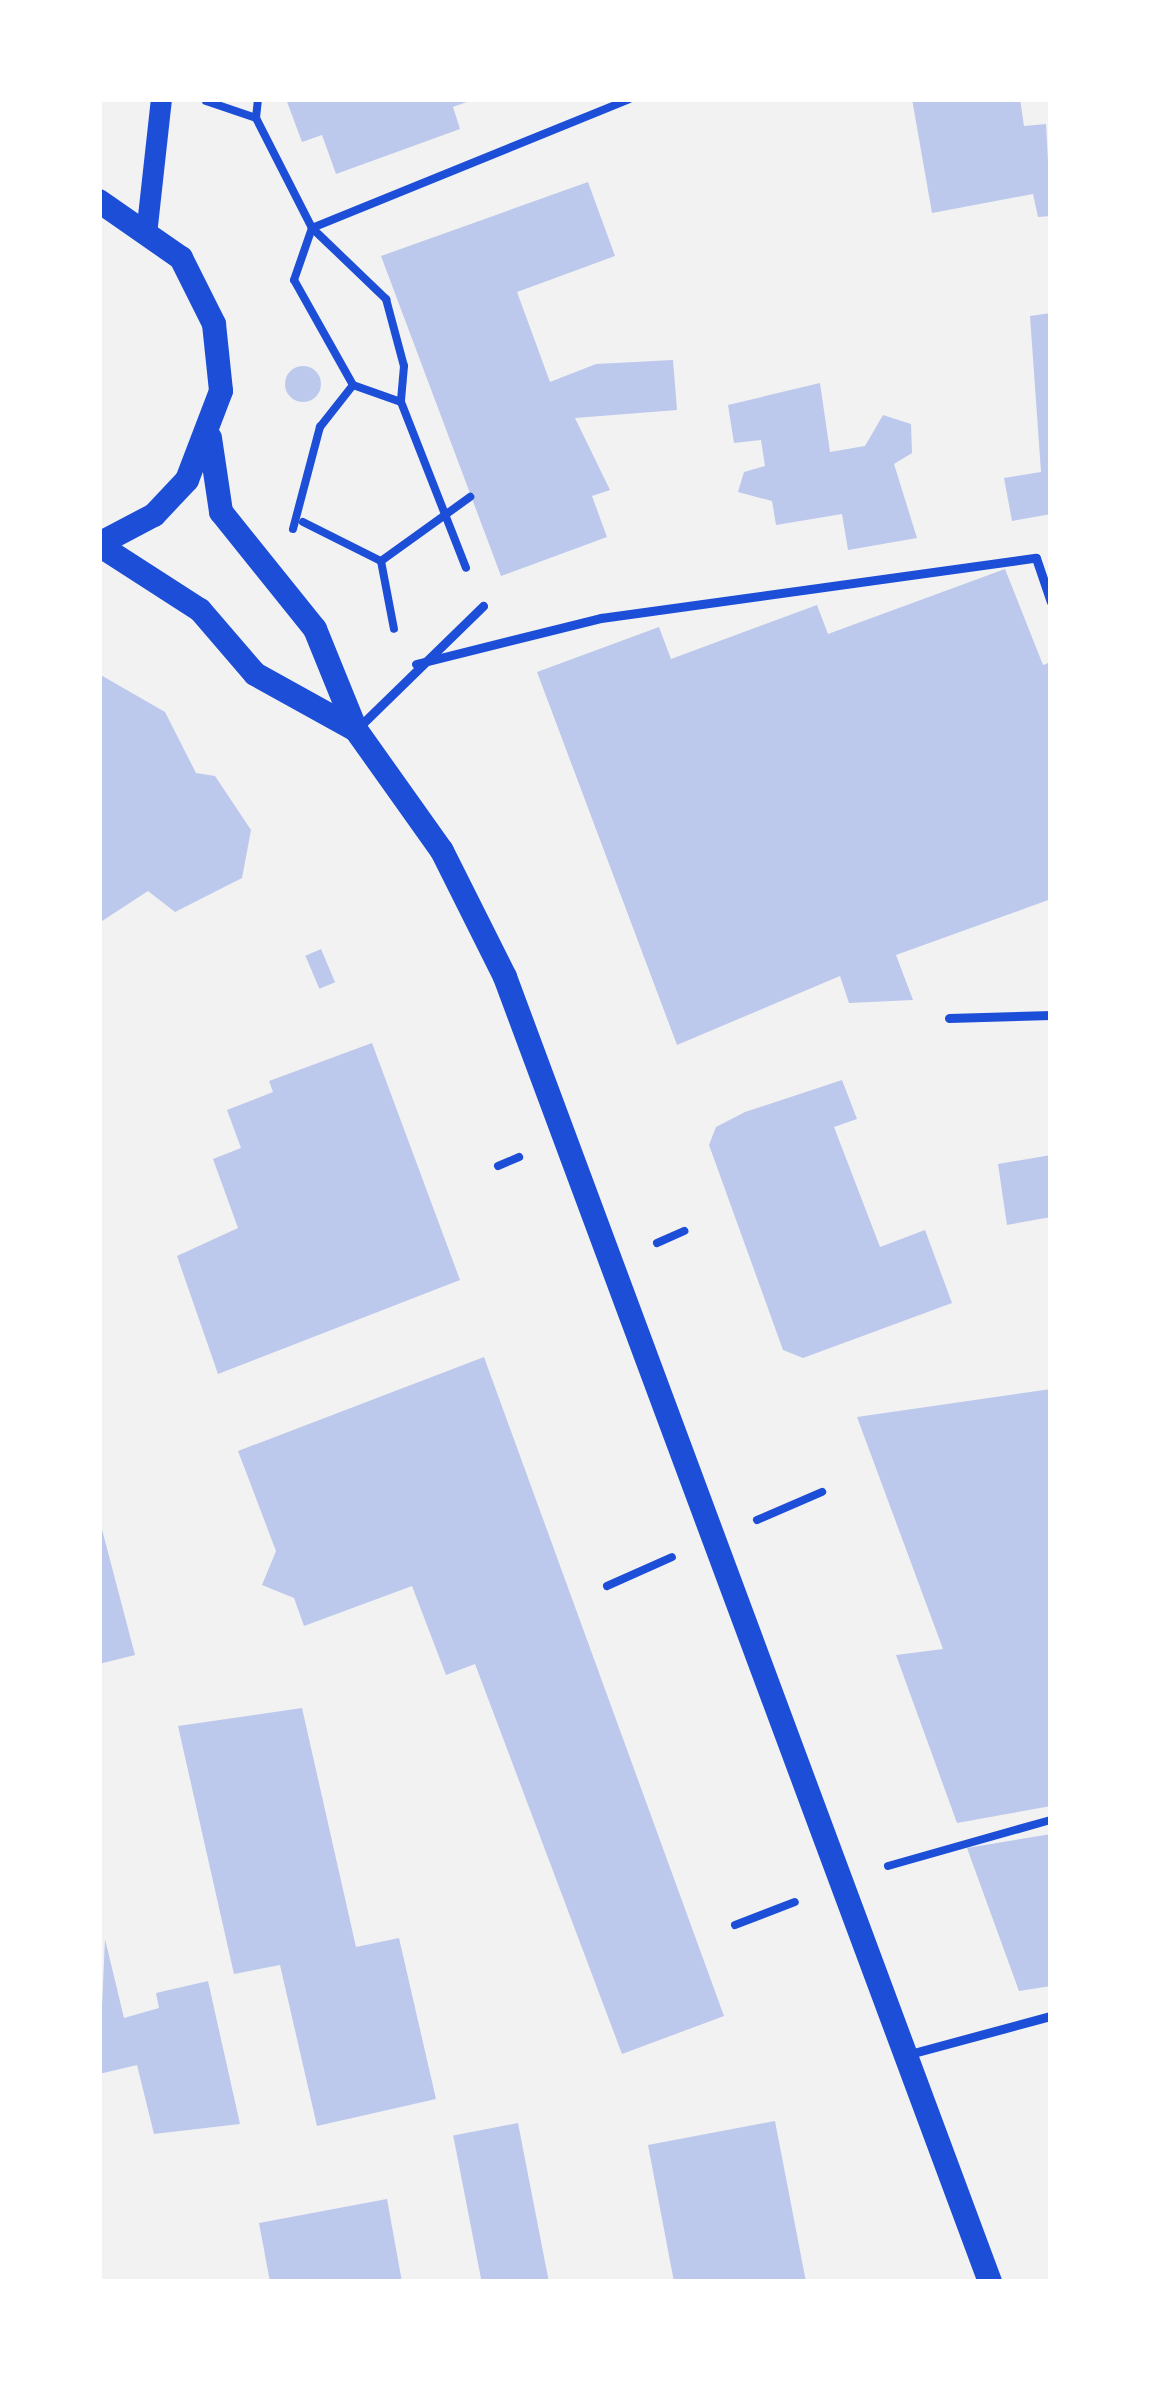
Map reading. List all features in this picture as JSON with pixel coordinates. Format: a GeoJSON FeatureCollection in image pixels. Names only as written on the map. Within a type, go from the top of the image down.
{"type":"FeatureCollection","features":[{"type":"Feature","properties":{"kind":"main road"},"geometry":{"type":"LineString","coordinates":[[99,201],[147,225],[181,258],[214,324],[221,391],[210,438],[221,512],[315,629],[356,730],[442,851],[505,977],[990,2282]]}},
{"type":"Feature","properties":{"kind":"main road"},"geometry":{"type":"LineString","coordinates":[[210,438],[154,514],[99,545],[200,610],[255,674],[356,730]]}},
{"type":"Feature","properties":{"kind":"street"},"geometry":{"type":"LineString","coordinates":[[147,225],[160,99]]}},
{"type":"Feature","properties":{"kind":"lane"},"geometry":{"type":"LineString","coordinates":[[416,664],[602,618],[1036,558],[1051,602]]}},
{"type":"Feature","properties":{"kind":"lane"},"geometry":{"type":"LineString","coordinates":[[356,730],[416,664],[483,607]]}},
{"type":"Feature","properties":{"kind":"lane"},"geometry":{"type":"LineString","coordinates":[[949,1018],[1051,1015]]}},
{"type":"Feature","properties":{"kind":"lane"},"geometry":{"type":"LineString","coordinates":[[905,2055],[1051,2016]]}},
{"type":"Feature","properties":{"kind":"path"},"geometry":{"type":"LineString","coordinates":[[202,99],[256,118]]}},
{"type":"Feature","properties":{"kind":"path"},"geometry":{"type":"LineString","coordinates":[[258,99],[256,118],[312,228],[386,299],[404,366],[401,402],[483,607]]}},
{"type":"Feature","properties":{"kind":"path"},"geometry":{"type":"LineString","coordinates":[[401,402],[353,385],[294,280],[312,228],[601,103],[629,99]]}},
{"type":"Feature","properties":{"kind":"path"},"geometry":{"type":"LineString","coordinates":[[258,556],[303,522],[320,427],[353,385]]}},
{"type":"Feature","properties":{"kind":"path"},"geometry":{"type":"LineString","coordinates":[[380,561],[442,509],[470,496]]}},
{"type":"Feature","properties":{"kind":"path"},"geometry":{"type":"LineString","coordinates":[[303,522],[380,561]]}},
{"type":"Feature","properties":{"kind":"path"},"geometry":{"type":"LineString","coordinates":[[380,561],[384,614],[416,664]]}},
{"type":"Feature","properties":{"kind":"path"},"geometry":{"type":"LineString","coordinates":[[947,1842],[1051,1820]]}},
{"type":"Feature","properties":{"kind":"building"},"geometry":{"type":"Polygon","coordinates":[[[286,99],[472,100],[453,107],[460,129],[336,174],[322,135],[302,142],[286,99]]]}},
{"type":"Feature","properties":{"kind":"building"},"geometry":{"type":"Polygon","coordinates":[[[912,99],[1020,99],[1024,126],[1046,124],[1051,216],[1038,217],[1033,194],[932,213],[912,99]]]}},
{"type":"Feature","properties":{"kind":"building"},"geometry":{"type":"Polygon","coordinates":[[[588,182],[615,256],[517,292],[550,382],[596,364],[673,360],[677,410],[575,418],[610,490],[592,496],[607,537],[501,576],[381,256],[588,182]]]}},
{"type":"Feature","properties":{"kind":"building"},"geometry":{"type":"Polygon","coordinates":[[[1051,313],[1051,514],[1012,521],[1004,478],[1041,472],[1030,316],[1051,313]]]}},
{"type":"Feature","properties":{"kind":"building"},"geometry":{"type":"Polygon","coordinates":[[[303,366],[316,371],[321,384],[316,397],[303,402],[290,397],[285,384],[290,371],[303,366]]]}},
{"type":"Feature","properties":{"kind":"building"},"geometry":{"type":"Polygon","coordinates":[[[820,383],[830,452],[865,446],[883,415],[911,424],[912,453],[894,464],[917,538],[848,550],[842,514],[776,525],[772,501],[738,492],[744,472],[765,466],[761,440],[734,443],[728,405],[820,383]]]}},
{"type":"Feature","properties":{"kind":"building"},"geometry":{"type":"Polygon","coordinates":[[[1005,569],[1043,665],[1051,662],[1051,899],[896,955],[913,1000],[849,1003],[840,976],[677,1045],[537,672],[659,627],[671,659],[817,605],[828,634],[1005,569]]]}},
{"type":"Feature","properties":{"kind":"building"},"geometry":{"type":"Polygon","coordinates":[[[99,674],[165,712],[196,773],[215,776],[251,830],[242,878],[175,912],[148,891],[99,923],[99,674]]]}},
{"type":"Feature","properties":{"kind":"building"},"geometry":{"type":"Polygon","coordinates":[[[321,949],[335,982],[319,989],[305,956],[321,949]]]}},
{"type":"Feature","properties":{"kind":"building"},"geometry":{"type":"Polygon","coordinates":[[[372,1043],[460,1280],[218,1374],[177,1256],[238,1228],[213,1159],[241,1148],[227,1110],[273,1092],[269,1081],[372,1043]]]}},
{"type":"Feature","properties":{"kind":"building"},"geometry":{"type":"Polygon","coordinates":[[[842,1080],[857,1119],[834,1127],[880,1247],[925,1230],[952,1303],[803,1358],[783,1350],[709,1145],[716,1127],[745,1112],[842,1080]]]}},
{"type":"Feature","properties":{"kind":"building"},"geometry":{"type":"Polygon","coordinates":[[[1051,1155],[1051,1217],[1007,1225],[998,1164],[1051,1155]]]}},
{"type":"Feature","properties":{"kind":"building"},"geometry":{"type":"Polygon","coordinates":[[[484,1357],[724,2016],[622,2054],[475,1664],[446,1675],[412,1586],[304,1626],[294,1598],[262,1585],[276,1551],[238,1451],[484,1357]]]}},
{"type":"Feature","properties":{"kind":"building"},"geometry":{"type":"Polygon","coordinates":[[[1051,1389],[1051,1806],[957,1823],[896,1655],[943,1649],[857,1417],[1051,1389]]]}},
{"type":"Feature","properties":{"kind":"building"},"geometry":{"type":"Polygon","coordinates":[[[99,1518],[135,1655],[99,1664],[99,1518]]]}},
{"type":"Feature","properties":{"kind":"building"},"geometry":{"type":"Polygon","coordinates":[[[302,1708],[356,1947],[399,1938],[436,2099],[317,2126],[280,1965],[234,1974],[178,1726],[302,1708]]]}},
{"type":"Feature","properties":{"kind":"building"},"geometry":{"type":"Polygon","coordinates":[[[1051,1834],[1051,1986],[1019,1991],[967,1848],[1051,1834]]]}},
{"type":"Feature","properties":{"kind":"building"},"geometry":{"type":"Polygon","coordinates":[[[105,1939],[124,2018],[159,2008],[156,1993],[208,1981],[240,2124],[154,2134],[137,2065],[99,2074],[105,1939]]]}},
{"type":"Feature","properties":{"kind":"building"},"geometry":{"type":"Polygon","coordinates":[[[775,2121],[806,2282],[674,2282],[648,2145],[775,2121]]]}},
{"type":"Feature","properties":{"kind":"building"},"geometry":{"type":"Polygon","coordinates":[[[518,2123],[549,2282],[482,2282],[453,2136],[518,2123]]]}},
{"type":"Feature","properties":{"kind":"building"},"geometry":{"type":"Polygon","coordinates":[[[387,2199],[402,2282],[270,2282],[259,2223],[387,2199]]]}}]}
